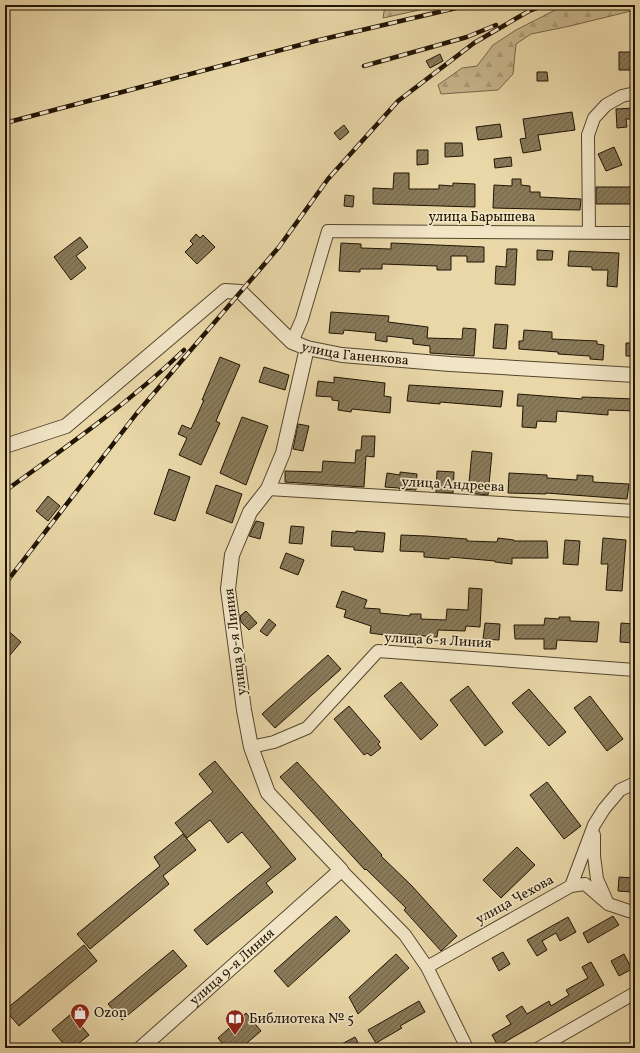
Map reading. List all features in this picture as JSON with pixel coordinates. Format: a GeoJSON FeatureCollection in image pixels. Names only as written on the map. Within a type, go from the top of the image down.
{"type":"FeatureCollection","features":[{"type":"Feature","properties":{"kind":"street"},"geometry":{"type":"LineString","coordinates":[[589,232],[588,135],[594,118],[606,105],[622,96],[635,93]]}},
{"type":"Feature","properties":{"kind":"street","name":"улица Барышева"},"geometry":{"type":"LineString","coordinates":[[292,342],[302,319],[328,231],[589,232],[635,234]]}},
{"type":"Feature","properties":{"kind":"street","name":"улица Ганенкова"},"geometry":{"type":"LineString","coordinates":[[5,446],[66,426],[225,291],[241,292],[292,342],[307,348],[342,354],[450,364],[635,375]]}},
{"type":"Feature","properties":{"kind":"street","name":"улица 9-я Линия"},"geometry":{"type":"LineString","coordinates":[[307,348],[283,453],[268,489],[250,512],[232,555],[228,588],[244,710],[251,747],[268,793],[341,870],[406,935],[427,966],[467,1048]]}},
{"type":"Feature","properties":{"kind":"street","name":"улица Андреева"},"geometry":{"type":"LineString","coordinates":[[268,489],[635,511]]}},
{"type":"Feature","properties":{"kind":"street","name":"улица 6-я Линия"},"geometry":{"type":"LineString","coordinates":[[251,747],[274,742],[307,728],[378,652],[635,670]]}},
{"type":"Feature","properties":{"kind":"street","name":"улица Чехова"},"geometry":{"type":"LineString","coordinates":[[427,966],[571,886],[594,825],[604,808],[620,790],[635,783]]}},
{"type":"Feature","properties":{"kind":"street"},"geometry":{"type":"LineString","coordinates":[[594,825],[594,856],[597,879],[608,904]]}},
{"type":"Feature","properties":{"kind":"street","name":"улица 9-я Линия"},"geometry":{"type":"LineString","coordinates":[[141,1048],[341,870]]}},
{"type":"Feature","properties":{"kind":"street"},"geometry":{"type":"LineString","coordinates":[[571,886],[585,884],[608,904],[635,913]]}},
{"type":"Feature","properties":{"kind":"street"},"geometry":{"type":"LineString","coordinates":[[539,1048],[635,993]]}},
{"type":"Feature","properties":{"kind":"green space"},"geometry":{"type":"Polygon","coordinates":[[[385,5],[442,5],[383,18],[385,5]]]}},
{"type":"Feature","properties":{"kind":"green space"},"geometry":{"type":"Polygon","coordinates":[[[565,5],[635,5],[635,10],[531,34],[516,44],[513,74],[498,90],[441,94],[438,85],[462,68],[477,66],[493,45],[516,30],[565,5]]]}},
{"type":"Feature","properties":{"kind":"building"},"geometry":{"type":"Polygon","coordinates":[[[619,52],[635,52],[635,70],[619,70],[619,52]]]}},
{"type":"Feature","properties":{"kind":"building"},"geometry":{"type":"Polygon","coordinates":[[[440,54],[443,61],[430,68],[426,61],[440,54]]]}},
{"type":"Feature","properties":{"kind":"building"},"geometry":{"type":"Polygon","coordinates":[[[537,72],[547,72],[548,81],[537,81],[537,72]]]}},
{"type":"Feature","properties":{"kind":"building"},"geometry":{"type":"Polygon","coordinates":[[[635,108],[635,119],[626,119],[627,127],[617,128],[616,109],[635,108]]]}},
{"type":"Feature","properties":{"kind":"building"},"geometry":{"type":"Polygon","coordinates":[[[572,112],[575,130],[538,135],[541,150],[523,153],[520,139],[526,138],[523,119],[572,112]]]}},
{"type":"Feature","properties":{"kind":"building"},"geometry":{"type":"Polygon","coordinates":[[[500,124],[502,137],[478,140],[476,127],[500,124]]]}},
{"type":"Feature","properties":{"kind":"building"},"geometry":{"type":"Polygon","coordinates":[[[344,125],[349,132],[340,140],[334,133],[344,125]]]}},
{"type":"Feature","properties":{"kind":"building"},"geometry":{"type":"Polygon","coordinates":[[[445,143],[462,143],[463,156],[445,157],[445,143]]]}},
{"type":"Feature","properties":{"kind":"building"},"geometry":{"type":"Polygon","coordinates":[[[614,147],[622,165],[606,171],[598,154],[614,147]]]}},
{"type":"Feature","properties":{"kind":"building"},"geometry":{"type":"Polygon","coordinates":[[[417,150],[428,150],[428,164],[417,165],[417,150]]]}},
{"type":"Feature","properties":{"kind":"building"},"geometry":{"type":"Polygon","coordinates":[[[511,157],[512,166],[495,168],[494,159],[511,157]]]}},
{"type":"Feature","properties":{"kind":"building"},"geometry":{"type":"Polygon","coordinates":[[[394,173],[409,173],[409,189],[439,189],[439,185],[453,186],[453,183],[475,184],[475,207],[373,204],[373,188],[393,189],[394,173]]]}},
{"type":"Feature","properties":{"kind":"building"},"geometry":{"type":"Polygon","coordinates":[[[512,179],[521,179],[521,185],[530,186],[530,192],[540,192],[540,197],[581,199],[580,210],[493,208],[494,185],[512,186],[512,179]]]}},
{"type":"Feature","properties":{"kind":"building"},"geometry":{"type":"Polygon","coordinates":[[[596,187],[635,187],[635,204],[596,204],[596,187]]]}},
{"type":"Feature","properties":{"kind":"building"},"geometry":{"type":"Polygon","coordinates":[[[345,195],[354,196],[353,207],[344,206],[345,195]]]}},
{"type":"Feature","properties":{"kind":"building"},"geometry":{"type":"Polygon","coordinates":[[[196,234],[200,238],[203,235],[215,247],[197,264],[185,252],[193,244],[190,241],[196,234]]]}},
{"type":"Feature","properties":{"kind":"building"},"geometry":{"type":"Polygon","coordinates":[[[80,237],[88,247],[76,256],[86,268],[71,280],[54,257],[80,237]]]}},
{"type":"Feature","properties":{"kind":"building"},"geometry":{"type":"Polygon","coordinates":[[[341,243],[361,244],[361,248],[391,249],[391,243],[484,247],[484,262],[467,262],[467,256],[451,256],[451,270],[437,270],[437,266],[382,264],[382,269],[360,269],[360,272],[339,271],[341,243]]]}},
{"type":"Feature","properties":{"kind":"building"},"geometry":{"type":"Polygon","coordinates":[[[507,249],[517,249],[515,285],[495,284],[496,266],[506,267],[507,249]]]}},
{"type":"Feature","properties":{"kind":"building"},"geometry":{"type":"Polygon","coordinates":[[[537,250],[553,251],[552,260],[537,260],[537,250]]]}},
{"type":"Feature","properties":{"kind":"building"},"geometry":{"type":"Polygon","coordinates":[[[569,251],[619,253],[617,287],[607,286],[608,270],[592,270],[592,267],[568,266],[569,251]]]}},
{"type":"Feature","properties":{"kind":"building"},"geometry":{"type":"Polygon","coordinates":[[[331,312],[389,316],[388,322],[428,327],[427,338],[462,339],[463,328],[476,329],[474,356],[430,353],[430,346],[413,344],[413,339],[387,336],[387,342],[375,340],[376,333],[344,330],[343,334],[329,333],[331,312]]]}},
{"type":"Feature","properties":{"kind":"building"},"geometry":{"type":"Polygon","coordinates":[[[495,324],[508,325],[506,349],[493,348],[495,324]]]}},
{"type":"Feature","properties":{"kind":"building"},"geometry":{"type":"Polygon","coordinates":[[[524,330],[552,332],[552,339],[597,341],[597,344],[604,345],[603,360],[590,359],[590,356],[519,349],[519,341],[523,341],[524,330]]]}},
{"type":"Feature","properties":{"kind":"building"},"geometry":{"type":"Polygon","coordinates":[[[626,343],[635,343],[635,356],[626,356],[626,343]]]}},
{"type":"Feature","properties":{"kind":"building"},"geometry":{"type":"Polygon","coordinates":[[[220,357],[240,365],[216,421],[220,423],[201,465],[179,455],[187,438],[178,434],[182,425],[191,429],[204,400],[202,400],[220,357]]]}},
{"type":"Feature","properties":{"kind":"building"},"geometry":{"type":"Polygon","coordinates":[[[264,367],[289,375],[285,390],[259,382],[264,367]]]}},
{"type":"Feature","properties":{"kind":"building"},"geometry":{"type":"Polygon","coordinates":[[[334,377],[385,383],[384,396],[391,397],[390,413],[352,409],[351,412],[338,410],[339,401],[332,400],[332,397],[316,396],[318,381],[334,383],[334,377]]]}},
{"type":"Feature","properties":{"kind":"building"},"geometry":{"type":"Polygon","coordinates":[[[409,385],[503,391],[501,407],[407,401],[409,385]]]}},
{"type":"Feature","properties":{"kind":"building"},"geometry":{"type":"Polygon","coordinates":[[[518,394],[582,399],[582,397],[635,399],[635,411],[608,410],[608,415],[557,411],[556,422],[537,421],[536,428],[522,427],[523,406],[517,406],[518,394]]]}},
{"type":"Feature","properties":{"kind":"building"},"geometry":{"type":"Polygon","coordinates":[[[242,417],[268,426],[246,485],[220,473],[242,417]]]}},
{"type":"Feature","properties":{"kind":"building"},"geometry":{"type":"Polygon","coordinates":[[[298,424],[309,426],[303,451],[293,449],[298,424]]]}},
{"type":"Feature","properties":{"kind":"building"},"geometry":{"type":"Polygon","coordinates":[[[362,436],[375,436],[374,457],[366,456],[364,487],[285,482],[285,471],[322,472],[323,461],[355,463],[356,450],[361,450],[362,436]]]}},
{"type":"Feature","properties":{"kind":"building"},"geometry":{"type":"Polygon","coordinates":[[[472,451],[492,453],[488,495],[468,493],[472,451]]]}},
{"type":"Feature","properties":{"kind":"building"},"geometry":{"type":"Polygon","coordinates":[[[169,469],[190,477],[175,521],[154,514],[169,469]]]}},
{"type":"Feature","properties":{"kind":"building"},"geometry":{"type":"Polygon","coordinates":[[[437,471],[454,472],[453,493],[436,492],[437,471]]]}},
{"type":"Feature","properties":{"kind":"building"},"geometry":{"type":"Polygon","coordinates":[[[400,472],[417,474],[416,490],[385,487],[387,473],[400,475],[400,472]]]}},
{"type":"Feature","properties":{"kind":"building"},"geometry":{"type":"Polygon","coordinates":[[[509,473],[547,475],[547,478],[577,480],[577,475],[593,476],[593,482],[629,484],[627,499],[546,493],[508,493],[509,473]]]}},
{"type":"Feature","properties":{"kind":"building"},"geometry":{"type":"Polygon","coordinates":[[[216,485],[242,494],[232,523],[206,513],[216,485]]]}},
{"type":"Feature","properties":{"kind":"building"},"geometry":{"type":"Polygon","coordinates":[[[48,496],[60,506],[48,521],[36,511],[48,496]]]}},
{"type":"Feature","properties":{"kind":"building"},"geometry":{"type":"Polygon","coordinates":[[[256,521],[264,523],[260,539],[249,536],[256,521]]]}},
{"type":"Feature","properties":{"kind":"building"},"geometry":{"type":"Polygon","coordinates":[[[291,526],[304,527],[302,544],[289,543],[291,526]]]}},
{"type":"Feature","properties":{"kind":"building"},"geometry":{"type":"Polygon","coordinates":[[[332,531],[385,533],[383,552],[354,550],[354,547],[331,546],[332,531]]]}},
{"type":"Feature","properties":{"kind":"building"},"geometry":{"type":"Polygon","coordinates":[[[401,535],[467,539],[467,541],[497,542],[498,538],[514,541],[547,541],[548,558],[512,558],[512,564],[450,557],[449,559],[424,557],[424,552],[400,551],[401,535]]]}},
{"type":"Feature","properties":{"kind":"building"},"geometry":{"type":"Polygon","coordinates":[[[603,538],[626,540],[622,591],[606,590],[608,564],[601,564],[603,538]]]}},
{"type":"Feature","properties":{"kind":"building"},"geometry":{"type":"Polygon","coordinates":[[[565,540],[580,541],[578,565],[563,564],[565,540]]]}},
{"type":"Feature","properties":{"kind":"building"},"geometry":{"type":"Polygon","coordinates":[[[286,553],[304,560],[298,575],[280,568],[286,553]]]}},
{"type":"Feature","properties":{"kind":"building"},"geometry":{"type":"Polygon","coordinates":[[[469,588],[482,589],[480,627],[466,626],[465,631],[438,630],[437,637],[399,634],[399,637],[370,633],[371,626],[344,617],[346,610],[336,607],[342,591],[367,600],[364,608],[380,609],[380,613],[410,616],[410,614],[421,614],[421,619],[446,620],[447,609],[468,610],[469,588]]]}},
{"type":"Feature","properties":{"kind":"building"},"geometry":{"type":"Polygon","coordinates":[[[246,611],[257,623],[249,630],[241,622],[240,616],[246,611]]]}},
{"type":"Feature","properties":{"kind":"building"},"geometry":{"type":"Polygon","coordinates":[[[559,617],[570,617],[570,621],[599,622],[597,642],[557,640],[556,649],[544,649],[544,639],[515,639],[514,625],[544,625],[545,618],[559,619],[559,617]]]}},
{"type":"Feature","properties":{"kind":"building"},"geometry":{"type":"Polygon","coordinates":[[[269,619],[276,625],[267,636],[260,631],[269,619]]]}},
{"type":"Feature","properties":{"kind":"building"},"geometry":{"type":"Polygon","coordinates":[[[485,623],[500,624],[499,640],[483,639],[485,623]]]}},
{"type":"Feature","properties":{"kind":"building"},"geometry":{"type":"Polygon","coordinates":[[[621,623],[634,624],[633,643],[620,642],[621,623]]]}},
{"type":"Feature","properties":{"kind":"building"},"geometry":{"type":"Polygon","coordinates":[[[5,628],[21,642],[5,661],[5,628]]]}},
{"type":"Feature","properties":{"kind":"building"},"geometry":{"type":"Polygon","coordinates":[[[328,655],[341,669],[275,728],[262,714],[328,655]]]}},
{"type":"Feature","properties":{"kind":"building"},"geometry":{"type":"Polygon","coordinates":[[[401,682],[438,725],[421,740],[384,696],[401,682]]]}},
{"type":"Feature","properties":{"kind":"building"},"geometry":{"type":"Polygon","coordinates":[[[468,686],[503,732],[485,746],[450,700],[468,686]]]}},
{"type":"Feature","properties":{"kind":"building"},"geometry":{"type":"Polygon","coordinates":[[[529,689],[566,732],[549,746],[512,703],[529,689]]]}},
{"type":"Feature","properties":{"kind":"building"},"geometry":{"type":"Polygon","coordinates":[[[590,696],[623,739],[607,751],[574,708],[590,696]]]}},
{"type":"Feature","properties":{"kind":"building"},"geometry":{"type":"Polygon","coordinates":[[[349,706],[380,742],[378,744],[381,748],[371,756],[367,753],[364,755],[334,719],[349,706]]]}},
{"type":"Feature","properties":{"kind":"building"},"geometry":{"type":"Polygon","coordinates":[[[215,761],[296,859],[266,883],[273,892],[207,945],[194,930],[271,867],[242,832],[228,843],[210,820],[187,838],[175,823],[213,792],[199,774],[215,761]]]}},
{"type":"Feature","properties":{"kind":"building"},"geometry":{"type":"Polygon","coordinates":[[[297,762],[382,855],[381,856],[412,886],[457,936],[441,951],[404,910],[406,908],[366,869],[365,870],[280,777],[297,762]]]}},
{"type":"Feature","properties":{"kind":"building"},"geometry":{"type":"Polygon","coordinates":[[[547,782],[581,826],[564,839],[530,795],[547,782]]]}},
{"type":"Feature","properties":{"kind":"building"},"geometry":{"type":"Polygon","coordinates":[[[183,834],[196,850],[163,876],[169,884],[90,949],[77,934],[160,866],[154,857],[183,834]]]}},
{"type":"Feature","properties":{"kind":"building"},"geometry":{"type":"Polygon","coordinates":[[[517,847],[535,865],[501,898],[483,880],[517,847]]]}},
{"type":"Feature","properties":{"kind":"building"},"geometry":{"type":"Polygon","coordinates":[[[619,877],[633,878],[632,892],[618,891],[619,877]]]}},
{"type":"Feature","properties":{"kind":"building"},"geometry":{"type":"Polygon","coordinates":[[[336,916],[350,931],[288,987],[274,971],[336,916]]]}},
{"type":"Feature","properties":{"kind":"building"},"geometry":{"type":"Polygon","coordinates":[[[613,916],[619,925],[588,943],[583,933],[613,916]]]}},
{"type":"Feature","properties":{"kind":"building"},"geometry":{"type":"Polygon","coordinates":[[[568,917],[576,932],[560,941],[556,933],[542,941],[547,950],[537,956],[527,940],[568,917]]]}},
{"type":"Feature","properties":{"kind":"building"},"geometry":{"type":"Polygon","coordinates":[[[84,945],[97,961],[19,1026],[5,1010],[84,945]]]}},
{"type":"Feature","properties":{"kind":"building"},"geometry":{"type":"Polygon","coordinates":[[[173,950],[187,966],[122,1020],[108,1004],[173,950]]]}},
{"type":"Feature","properties":{"kind":"building"},"geometry":{"type":"Polygon","coordinates":[[[503,952],[510,964],[499,971],[492,958],[503,952]]]}},
{"type":"Feature","properties":{"kind":"building"},"geometry":{"type":"Polygon","coordinates":[[[396,954],[409,968],[358,1014],[349,997],[396,954]]]}},
{"type":"Feature","properties":{"kind":"building"},"geometry":{"type":"Polygon","coordinates":[[[624,954],[632,969],[619,976],[611,961],[624,954]]]}},
{"type":"Feature","properties":{"kind":"building"},"geometry":{"type":"Polygon","coordinates":[[[591,962],[604,985],[498,1046],[492,1035],[511,1024],[506,1016],[522,1006],[527,1014],[549,1001],[551,1006],[569,995],[566,990],[588,978],[582,967],[591,962]]]}},
{"type":"Feature","properties":{"kind":"building"},"geometry":{"type":"Polygon","coordinates":[[[419,1001],[425,1012],[400,1026],[402,1028],[376,1043],[368,1030],[419,1001]]]}},
{"type":"Feature","properties":{"kind":"building"},"geometry":{"type":"Polygon","coordinates":[[[246,1013],[261,1031],[241,1048],[226,1048],[218,1038],[246,1013]]]}},
{"type":"Feature","properties":{"kind":"building"},"geometry":{"type":"Polygon","coordinates":[[[71,1014],[89,1035],[73,1048],[67,1048],[52,1030],[71,1014]]]}},
{"type":"Feature","properties":{"kind":"building"},"geometry":{"type":"Polygon","coordinates":[[[355,1037],[361,1048],[334,1048],[355,1037]]]}},
{"type":"Feature","properties":{"kind":"railway"},"geometry":{"type":"LineString","coordinates":[[5,123],[315,41],[469,5]]}},
{"type":"Feature","properties":{"kind":"railway"},"geometry":{"type":"LineString","coordinates":[[5,584],[137,413],[279,247],[328,179],[398,101],[474,43],[529,11],[545,5]]}},
{"type":"Feature","properties":{"kind":"railway"},"geometry":{"type":"LineString","coordinates":[[364,66],[467,37],[496,25]]}},
{"type":"Feature","properties":{"kind":"railway"},"geometry":{"type":"LineString","coordinates":[[5,491],[119,406],[184,350]]}},
{"type":"Feature","properties":{"kind":"place","name":"Ozon"},"geometry":{"type":"Point","coordinates":[80,1030]}},
{"type":"Feature","properties":{"kind":"place","name":"Библиотека № 5"},"geometry":{"type":"Point","coordinates":[235,1036]}}]}
